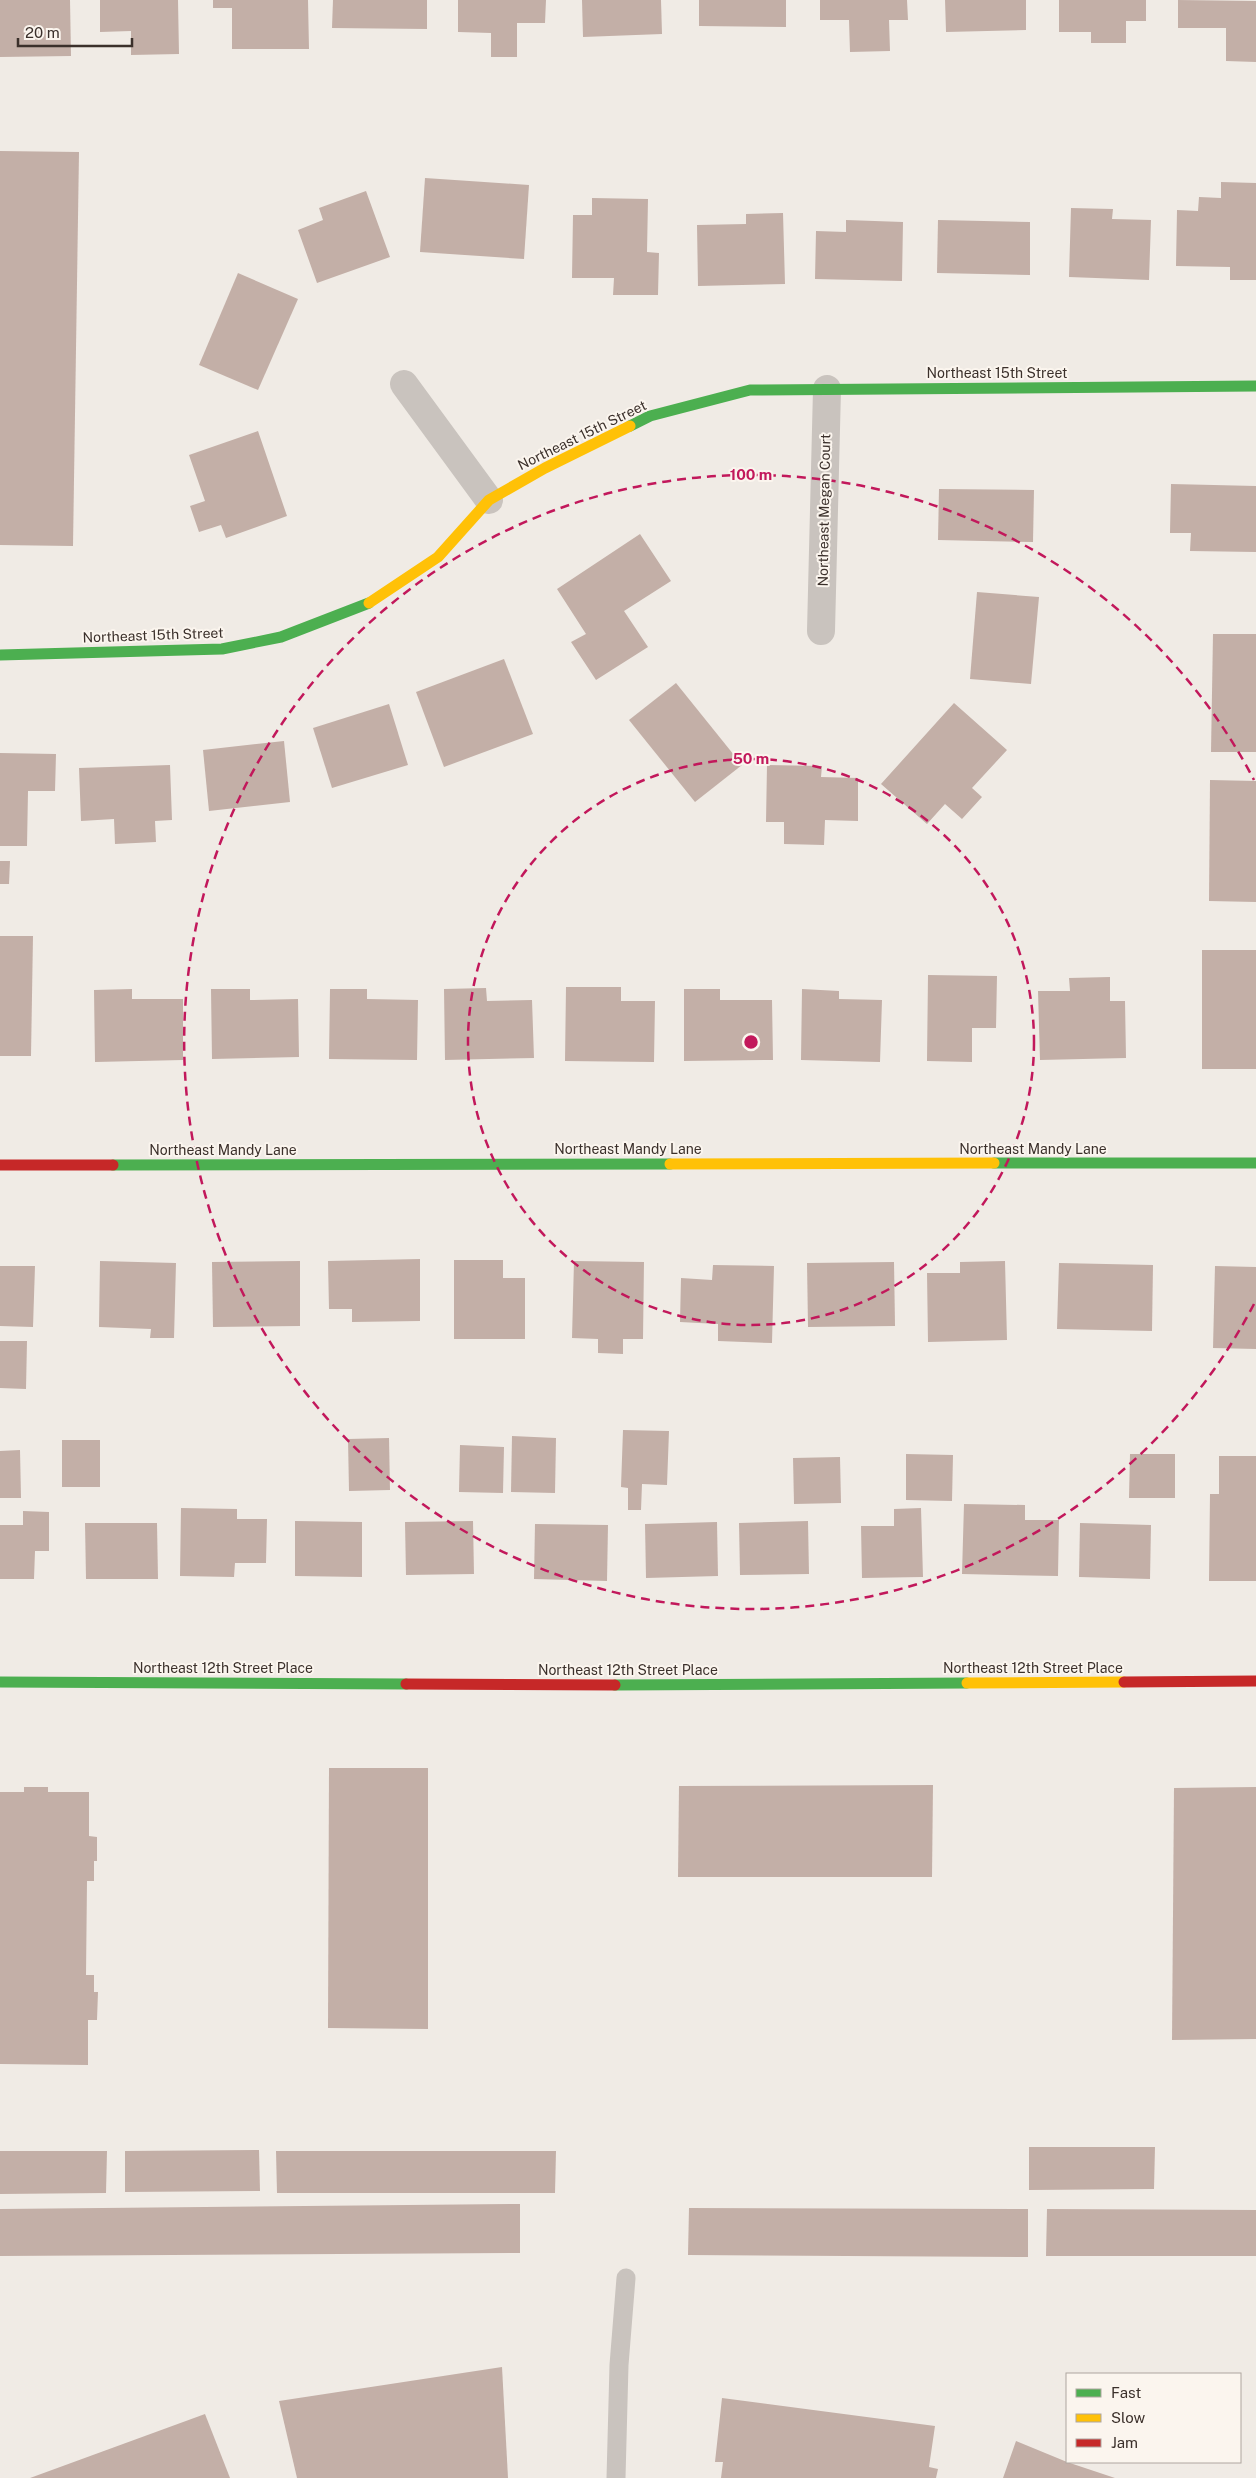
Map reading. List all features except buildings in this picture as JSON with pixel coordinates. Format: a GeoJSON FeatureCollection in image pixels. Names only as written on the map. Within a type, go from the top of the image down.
{"type":"FeatureCollection","features":[{"type":"Feature","properties":{"kind":"street"},"geometry":{"type":"LineString","coordinates":[[404,384],[489,500]]}},
{"type":"Feature","properties":{"kind":"street","name":"Northeast 15th Street"},"geometry":{"type":"LineString","coordinates":[[0,655],[222,649],[281,637],[368,604],[438,557],[489,500],[545,468],[650,416],[750,390],[1256,386]]}},
{"type":"Feature","properties":{"kind":"street","name":"Northeast Megan Court"},"geometry":{"type":"LineString","coordinates":[[821,631],[827,389]]}},
{"type":"Feature","properties":{"kind":"street","name":"Northeast Mandy Lane"},"geometry":{"type":"LineString","coordinates":[[0,1165],[1256,1163]]}},
{"type":"Feature","properties":{"kind":"street","name":"Northeast 12th Street Place"},"geometry":{"type":"LineString","coordinates":[[0,1682],[565,1685],[1256,1681]]}},
{"type":"Feature","properties":{"kind":"lane"},"geometry":{"type":"LineString","coordinates":[[616,2478],[619,2365],[626,2278]]}},
{"type":"Feature","properties":{"kind":"traffic: fast"},"geometry":{"type":"LineString","coordinates":[[630,426],[650,416],[750,390],[1256,386]]}},
{"type":"Feature","properties":{"kind":"traffic: fast"},"geometry":{"type":"LineString","coordinates":[[0,655],[222,649],[281,637],[369,603]]}},
{"type":"Feature","properties":{"kind":"traffic: fast"},"geometry":{"type":"LineString","coordinates":[[994,1163],[1256,1163]]}},
{"type":"Feature","properties":{"kind":"traffic: fast"},"geometry":{"type":"LineString","coordinates":[[113,1165],[670,1164]]}},
{"type":"Feature","properties":{"kind":"traffic: fast"},"geometry":{"type":"LineString","coordinates":[[0,1682],[406,1684]]}},
{"type":"Feature","properties":{"kind":"traffic: fast"},"geometry":{"type":"LineString","coordinates":[[615,1685],[967,1683]]}},
{"type":"Feature","properties":{"kind":"traffic: slow"},"geometry":{"type":"LineString","coordinates":[[369,603],[438,557],[489,500],[545,468],[630,426]]}},
{"type":"Feature","properties":{"kind":"traffic: slow"},"geometry":{"type":"LineString","coordinates":[[670,1164],[994,1163]]}},
{"type":"Feature","properties":{"kind":"traffic: slow"},"geometry":{"type":"LineString","coordinates":[[967,1683],[1124,1682]]}},
{"type":"Feature","properties":{"kind":"traffic: jam"},"geometry":{"type":"LineString","coordinates":[[0,1165],[113,1165]]}},
{"type":"Feature","properties":{"kind":"traffic: jam"},"geometry":{"type":"LineString","coordinates":[[1124,1682],[1256,1681]]}},
{"type":"Feature","properties":{"kind":"traffic: jam"},"geometry":{"type":"LineString","coordinates":[[406,1684],[615,1685]]}}]}
